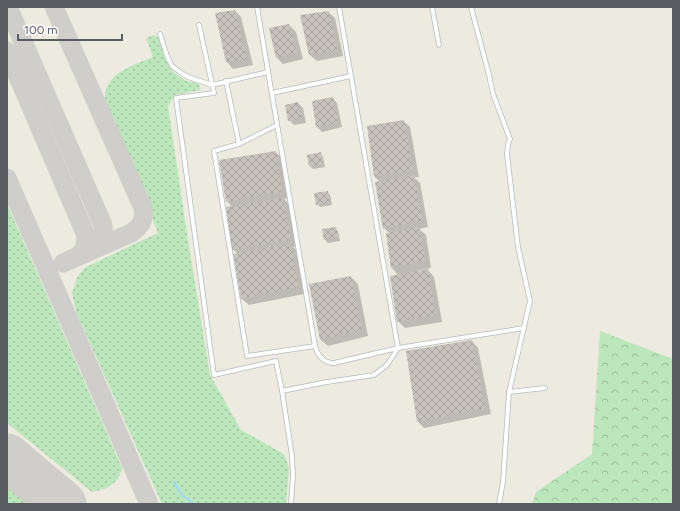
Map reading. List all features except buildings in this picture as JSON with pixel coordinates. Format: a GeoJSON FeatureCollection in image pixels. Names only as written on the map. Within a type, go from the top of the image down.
{"type":"FeatureCollection","features":[{"type":"Feature","properties":{"kind":"lane"},"geometry":{"type":"LineString","coordinates":[[257,7],[314,346],[323,360],[328,363],[398,348],[524,328]]}},
{"type":"Feature","properties":{"kind":"lane"},"geometry":{"type":"LineString","coordinates":[[282,391],[326,382],[374,375],[387,365],[398,348],[339,7]]}},
{"type":"Feature","properties":{"kind":"lane"},"geometry":{"type":"LineString","coordinates":[[432,7],[439,45]]}},
{"type":"Feature","properties":{"kind":"lane"},"geometry":{"type":"LineString","coordinates":[[471,7],[493,94],[510,139],[507,154],[518,247],[530,301],[509,392],[503,482],[499,504]]}},
{"type":"Feature","properties":{"kind":"lane"},"geometry":{"type":"LineString","coordinates":[[199,25],[214,92],[176,98],[214,375],[276,360],[292,456],[293,476],[291,504]]}},
{"type":"Feature","properties":{"kind":"lane"},"geometry":{"type":"LineString","coordinates":[[160,34],[172,66],[184,75],[212,85],[268,72]]}},
{"type":"Feature","properties":{"kind":"lane"},"geometry":{"type":"LineString","coordinates":[[272,93],[351,76]]}},
{"type":"Feature","properties":{"kind":"lane"},"geometry":{"type":"LineString","coordinates":[[226,82],[239,144]]}},
{"type":"Feature","properties":{"kind":"lane"},"geometry":{"type":"LineString","coordinates":[[277,125],[239,144],[214,151],[247,356],[314,346]]}},
{"type":"Feature","properties":{"kind":"lane"},"geometry":{"type":"LineString","coordinates":[[509,392],[545,388]]}},
{"type":"Feature","properties":{"kind":"green space"},"geometry":{"type":"Polygon","coordinates":[[[154,35],[158,37],[166,61],[173,72],[186,81],[198,83],[201,90],[175,95],[168,106],[210,375],[241,430],[284,454],[289,468],[286,504],[162,504],[76,312],[72,293],[77,278],[84,268],[158,233],[105,103],[107,86],[117,74],[131,66],[153,57],[146,38],[154,35]]]}},
{"type":"Feature","properties":{"kind":"green space"},"geometry":{"type":"Polygon","coordinates":[[[7,204],[122,468],[115,482],[109,487],[101,490],[92,492],[7,423],[7,204]]]}},
{"type":"Feature","properties":{"kind":"green space"},"geometry":{"type":"Polygon","coordinates":[[[600,331],[673,359],[673,504],[532,504],[536,492],[592,454],[600,331]]]}},
{"type":"Feature","properties":{"kind":"green space"},"geometry":{"type":"Polygon","coordinates":[[[7,475],[42,504],[7,504],[7,475]]]}},
{"type":"Feature","properties":{"kind":"waterway"},"geometry":{"type":"LineString","coordinates":[[174,482],[182,495],[194,504]]}},
{"type":"Feature","properties":{"kind":"taxiway"},"geometry":{"type":"LineString","coordinates":[[8,7],[103,225],[102,239],[94,249]]}},
{"type":"Feature","properties":{"kind":"taxiway"},"geometry":{"type":"LineString","coordinates":[[54,7],[143,208],[142,222],[138,228],[131,233],[63,263]]}},
{"type":"Feature","properties":{"kind":"taxiway"},"geometry":{"type":"LineString","coordinates":[[7,51],[85,233],[85,246],[78,256]]}},
{"type":"Feature","properties":{"kind":"taxiway"},"geometry":{"type":"LineString","coordinates":[[7,178],[149,504]]}},
{"type":"Feature","properties":{"kind":"runway"},"geometry":{"type":"LineString","coordinates":[[7,457],[63,504]]}}]}
